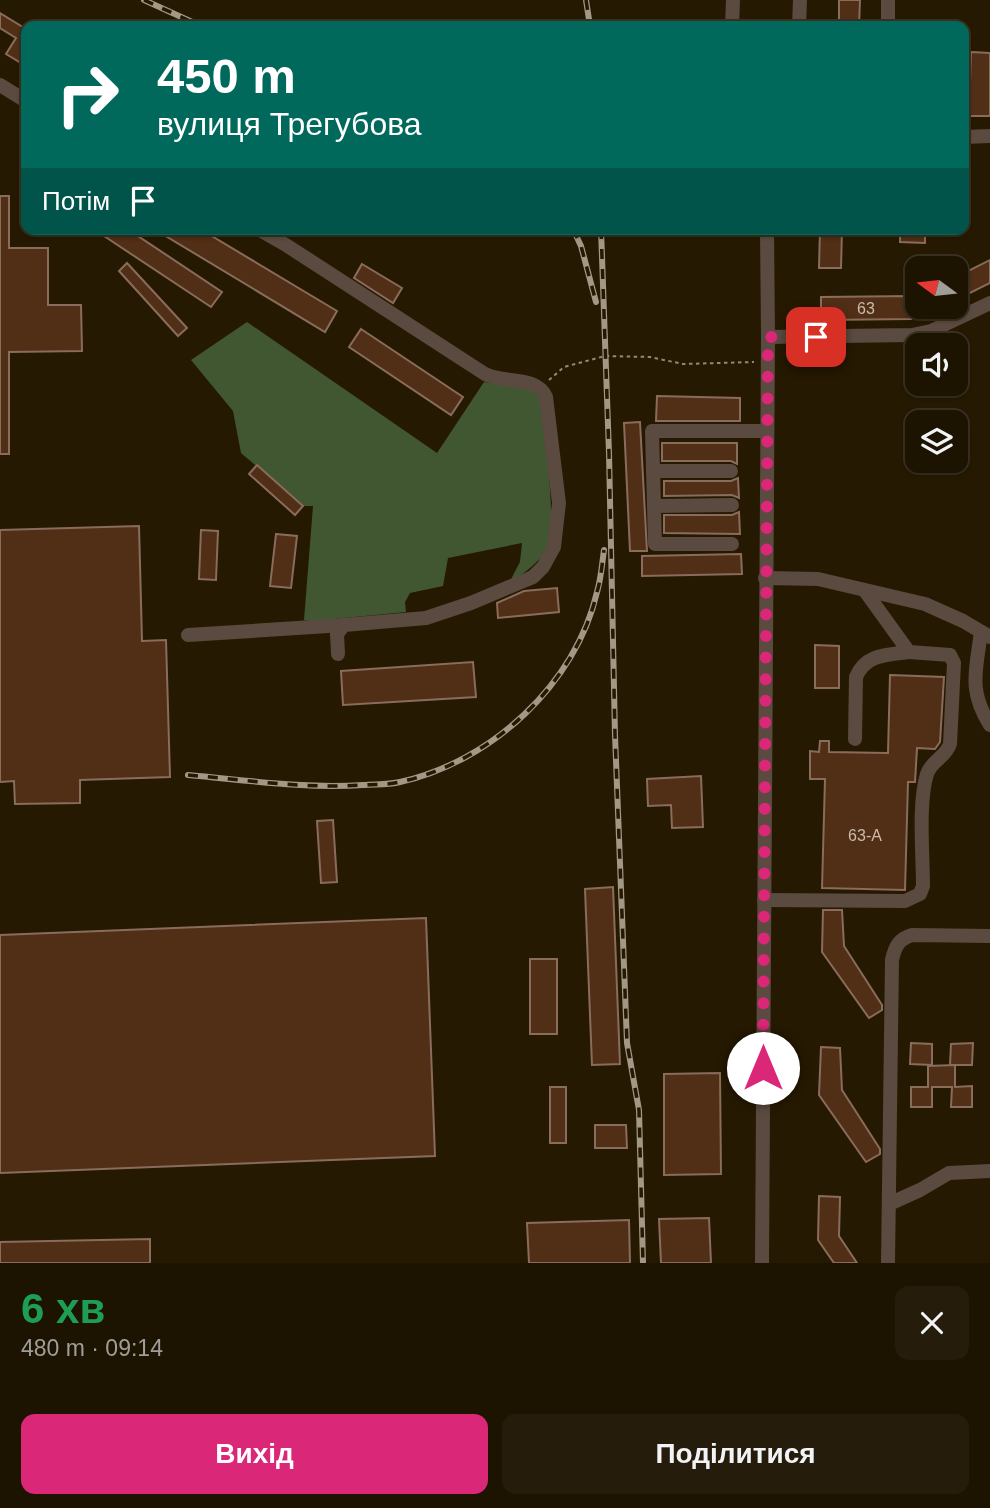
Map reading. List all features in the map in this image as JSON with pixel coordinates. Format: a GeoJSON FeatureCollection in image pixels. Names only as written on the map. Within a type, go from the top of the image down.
{"type":"FeatureCollection","features":[{"type":"Feature","properties":{"kind":"street"},"geometry":{"type":"LineString","coordinates":[[732,21],[733,0]]}},
{"type":"Feature","properties":{"kind":"street"},"geometry":{"type":"LineString","coordinates":[[799,21],[800,0]]}},
{"type":"Feature","properties":{"kind":"street"},"geometry":{"type":"LineString","coordinates":[[888,0],[888,21]]}},
{"type":"Feature","properties":{"kind":"street"},"geometry":{"type":"LineString","coordinates":[[0,85],[21,98]]}},
{"type":"Feature","properties":{"kind":"street"},"geometry":{"type":"LineString","coordinates":[[969,137],[990,136]]}},
{"type":"Feature","properties":{"kind":"street"},"geometry":{"type":"LineString","coordinates":[[188,635],[426,618],[533,577],[544,567],[554,547],[559,503],[546,397],[541,388],[535,384],[503,381],[485,374],[268,235]]}},
{"type":"Feature","properties":{"kind":"street"},"geometry":{"type":"LineString","coordinates":[[762,1263],[767,235]]}},
{"type":"Feature","properties":{"kind":"street"},"geometry":{"type":"LineString","coordinates":[[768,337],[912,335],[930,331],[990,303]]}},
{"type":"Feature","properties":{"kind":"street"},"geometry":{"type":"LineString","coordinates":[[732,544],[655,544],[652,430],[767,431]]}},
{"type":"Feature","properties":{"kind":"street"},"geometry":{"type":"LineString","coordinates":[[653,471],[731,471]]}},
{"type":"Feature","properties":{"kind":"street"},"geometry":{"type":"LineString","coordinates":[[654,506],[732,505]]}},
{"type":"Feature","properties":{"kind":"street"},"geometry":{"type":"LineString","coordinates":[[765,578],[818,579],[925,604],[986,635],[975,677],[975,695],[990,725]]}},
{"type":"Feature","properties":{"kind":"street"},"geometry":{"type":"LineString","coordinates":[[865,591],[909,652]]}},
{"type":"Feature","properties":{"kind":"street"},"geometry":{"type":"LineString","coordinates":[[338,654],[337,634],[344,625]]}},
{"type":"Feature","properties":{"kind":"street"},"geometry":{"type":"LineString","coordinates":[[764,900],[905,901],[920,894],[923,886],[925,783],[930,766],[947,751],[950,744],[955,668],[950,655],[909,652],[874,657],[860,669],[856,677],[855,739]]}},
{"type":"Feature","properties":{"kind":"street"},"geometry":{"type":"LineString","coordinates":[[888,1263],[894,951],[898,943],[912,935],[990,936]]}},
{"type":"Feature","properties":{"kind":"street"},"geometry":{"type":"LineString","coordinates":[[889,1204],[949,1173],[990,1171]]}},
{"type":"Feature","properties":{"kind":"path"},"geometry":{"type":"LineString","coordinates":[[541,388],[564,368],[605,356],[650,357],[683,364],[768,362]]}},
{"type":"Feature","properties":{"kind":"green space"},"geometry":{"type":"Polygon","coordinates":[[[247,322],[437,453],[484,382],[531,389],[542,400],[551,498],[550,535],[548,546],[541,557],[509,583],[520,562],[522,543],[448,558],[443,586],[410,593],[405,602],[406,612],[304,620],[313,506],[303,506],[241,453],[233,411],[191,360],[247,322]]]}},
{"type":"Feature","properties":{"kind":"building"},"geometry":{"type":"Polygon","coordinates":[[[839,0],[860,0],[859,21],[839,21],[839,0]]]}},
{"type":"Feature","properties":{"kind":"building"},"geometry":{"type":"Polygon","coordinates":[[[0,13],[21,26],[21,63],[6,54],[16,38],[0,28],[0,13]]]}},
{"type":"Feature","properties":{"kind":"building"},"geometry":{"type":"Polygon","coordinates":[[[971,52],[990,53],[990,116],[969,116],[971,52]]]}},
{"type":"Feature","properties":{"kind":"building"},"geometry":{"type":"Polygon","coordinates":[[[0,196],[9,196],[9,248],[48,248],[48,305],[81,305],[82,351],[9,352],[9,454],[0,454],[0,196]]]}},
{"type":"Feature","properties":{"kind":"building"},"geometry":{"type":"Polygon","coordinates":[[[136,235],[222,292],[211,307],[104,236],[136,235]]]}},
{"type":"Feature","properties":{"kind":"building"},"geometry":{"type":"Polygon","coordinates":[[[164,235],[210,235],[337,311],[325,332],[164,235]]]}},
{"type":"Feature","properties":{"kind":"building"},"geometry":{"type":"Polygon","coordinates":[[[820,235],[842,235],[841,268],[819,268],[820,235]]]}},
{"type":"Feature","properties":{"kind":"building"},"geometry":{"type":"Polygon","coordinates":[[[900,235],[925,235],[925,243],[900,242],[900,235]]]}},
{"type":"Feature","properties":{"kind":"building"},"geometry":{"type":"Polygon","coordinates":[[[990,260],[990,283],[968,294],[968,271],[990,260]]]}},
{"type":"Feature","properties":{"kind":"building"},"geometry":{"type":"Polygon","coordinates":[[[127,263],[187,328],[178,336],[119,271],[127,263]]]}},
{"type":"Feature","properties":{"kind":"building"},"geometry":{"type":"Polygon","coordinates":[[[362,264],[402,288],[393,303],[354,278],[362,264]]]}},
{"type":"Feature","properties":{"kind":"building"},"geometry":{"type":"Polygon","coordinates":[[[905,296],[905,319],[911,319],[821,320],[821,297],[905,296]]]}},
{"type":"Feature","properties":{"kind":"building"},"geometry":{"type":"Polygon","coordinates":[[[361,329],[463,397],[451,415],[349,347],[361,329]]]}},
{"type":"Feature","properties":{"kind":"building"},"geometry":{"type":"Polygon","coordinates":[[[657,396],[740,398],[740,421],[656,421],[657,396]]]}},
{"type":"Feature","properties":{"kind":"building"},"geometry":{"type":"Polygon","coordinates":[[[640,422],[647,551],[630,551],[624,423],[640,422]]]}},
{"type":"Feature","properties":{"kind":"building"},"geometry":{"type":"Polygon","coordinates":[[[662,443],[737,443],[737,464],[731,461],[662,461],[662,443]]]}},
{"type":"Feature","properties":{"kind":"building"},"geometry":{"type":"Polygon","coordinates":[[[257,465],[303,506],[295,515],[249,474],[257,465]]]}},
{"type":"Feature","properties":{"kind":"building"},"geometry":{"type":"Polygon","coordinates":[[[738,478],[739,498],[732,495],[664,496],[664,481],[731,481],[738,478]]]}},
{"type":"Feature","properties":{"kind":"building"},"geometry":{"type":"Polygon","coordinates":[[[739,512],[740,534],[664,533],[664,515],[732,515],[739,512]]]}},
{"type":"Feature","properties":{"kind":"building"},"geometry":{"type":"Polygon","coordinates":[[[139,526],[142,641],[166,640],[170,777],[80,780],[80,803],[15,804],[14,781],[0,782],[0,530],[139,526]]]}},
{"type":"Feature","properties":{"kind":"building"},"geometry":{"type":"Polygon","coordinates":[[[201,530],[218,531],[216,580],[199,579],[201,530]]]}},
{"type":"Feature","properties":{"kind":"building"},"geometry":{"type":"Polygon","coordinates":[[[276,534],[297,536],[291,588],[270,586],[276,534]]]}},
{"type":"Feature","properties":{"kind":"building"},"geometry":{"type":"Polygon","coordinates":[[[741,554],[742,574],[642,576],[642,556],[741,554]]]}},
{"type":"Feature","properties":{"kind":"building"},"geometry":{"type":"Polygon","coordinates":[[[557,588],[559,612],[498,618],[497,603],[524,591],[557,588]]]}},
{"type":"Feature","properties":{"kind":"building"},"geometry":{"type":"Polygon","coordinates":[[[815,645],[839,646],[839,688],[815,688],[815,645]]]}},
{"type":"Feature","properties":{"kind":"building"},"geometry":{"type":"Polygon","coordinates":[[[473,662],[476,697],[343,705],[341,671],[473,662]]]}},
{"type":"Feature","properties":{"kind":"building"},"geometry":{"type":"Polygon","coordinates":[[[890,675],[944,677],[940,742],[935,749],[917,748],[915,782],[908,782],[905,890],[822,888],[825,779],[810,779],[810,751],[819,752],[820,741],[829,741],[829,752],[888,753],[890,675]]]}},
{"type":"Feature","properties":{"kind":"building"},"geometry":{"type":"Polygon","coordinates":[[[701,776],[703,827],[672,828],[671,805],[648,806],[647,779],[701,776]]]}},
{"type":"Feature","properties":{"kind":"building"},"geometry":{"type":"Polygon","coordinates":[[[333,820],[337,882],[321,883],[317,821],[333,820]]]}},
{"type":"Feature","properties":{"kind":"building"},"geometry":{"type":"Polygon","coordinates":[[[613,887],[620,1064],[592,1065],[585,889],[613,887]]]}},
{"type":"Feature","properties":{"kind":"building"},"geometry":{"type":"Polygon","coordinates":[[[823,910],[842,910],[844,946],[882,1005],[882,1010],[869,1018],[822,952],[823,910]]]}},
{"type":"Feature","properties":{"kind":"building"},"geometry":{"type":"Polygon","coordinates":[[[426,918],[435,1156],[0,1173],[0,935],[426,918]]]}},
{"type":"Feature","properties":{"kind":"building"},"geometry":{"type":"Polygon","coordinates":[[[530,959],[557,959],[557,1034],[530,1034],[530,959]]]}},
{"type":"Feature","properties":{"kind":"building"},"geometry":{"type":"Polygon","coordinates":[[[911,1043],[932,1044],[932,1065],[910,1064],[911,1043]]]}},
{"type":"Feature","properties":{"kind":"building"},"geometry":{"type":"Polygon","coordinates":[[[973,1043],[972,1065],[950,1065],[951,1044],[973,1043]]]}},
{"type":"Feature","properties":{"kind":"building"},"geometry":{"type":"Polygon","coordinates":[[[821,1047],[840,1048],[842,1090],[880,1149],[880,1154],[866,1162],[819,1095],[821,1047]]]}},
{"type":"Feature","properties":{"kind":"building"},"geometry":{"type":"Polygon","coordinates":[[[955,1065],[955,1087],[972,1086],[972,1107],[951,1107],[952,1087],[932,1087],[932,1107],[911,1107],[911,1087],[928,1087],[928,1066],[955,1065]]]}},
{"type":"Feature","properties":{"kind":"building"},"geometry":{"type":"Polygon","coordinates":[[[720,1073],[721,1174],[664,1175],[664,1074],[720,1073]]]}},
{"type":"Feature","properties":{"kind":"building"},"geometry":{"type":"Polygon","coordinates":[[[550,1087],[566,1087],[566,1143],[550,1143],[550,1087]]]}},
{"type":"Feature","properties":{"kind":"building"},"geometry":{"type":"Polygon","coordinates":[[[595,1125],[626,1125],[627,1148],[595,1148],[595,1125]]]}},
{"type":"Feature","properties":{"kind":"building"},"geometry":{"type":"Polygon","coordinates":[[[819,1196],[840,1197],[839,1236],[857,1263],[834,1263],[818,1240],[819,1196]]]}},
{"type":"Feature","properties":{"kind":"building"},"geometry":{"type":"Polygon","coordinates":[[[709,1218],[711,1263],[661,1263],[659,1219],[709,1218]]]}},
{"type":"Feature","properties":{"kind":"building"},"geometry":{"type":"Polygon","coordinates":[[[629,1220],[630,1263],[529,1263],[527,1223],[629,1220]]]}},
{"type":"Feature","properties":{"kind":"building"},"geometry":{"type":"Polygon","coordinates":[[[150,1239],[150,1263],[0,1263],[0,1242],[150,1239]]]}},
{"type":"Feature","properties":{"kind":"railway"},"geometry":{"type":"LineString","coordinates":[[144,0],[190,21]]}},
{"type":"Feature","properties":{"kind":"railway"},"geometry":{"type":"LineString","coordinates":[[586,0],[589,21]]}},
{"type":"Feature","properties":{"kind":"railway"},"geometry":{"type":"LineString","coordinates":[[576,235],[596,302]]}},
{"type":"Feature","properties":{"kind":"railway"},"geometry":{"type":"LineString","coordinates":[[601,235],[615,735],[627,1043],[639,1110],[643,1263]]}},
{"type":"Feature","properties":{"kind":"railway"},"geometry":{"type":"LineString","coordinates":[[188,775],[297,785],[386,784],[434,772],[466,757],[525,714],[570,658],[586,626],[597,592],[604,550]]}},
{"type":"Feature","properties":{"kind":"route"},"geometry":{"type":"LineString","coordinates":[[763,1068],[768,337],[816,337]]}}]}
